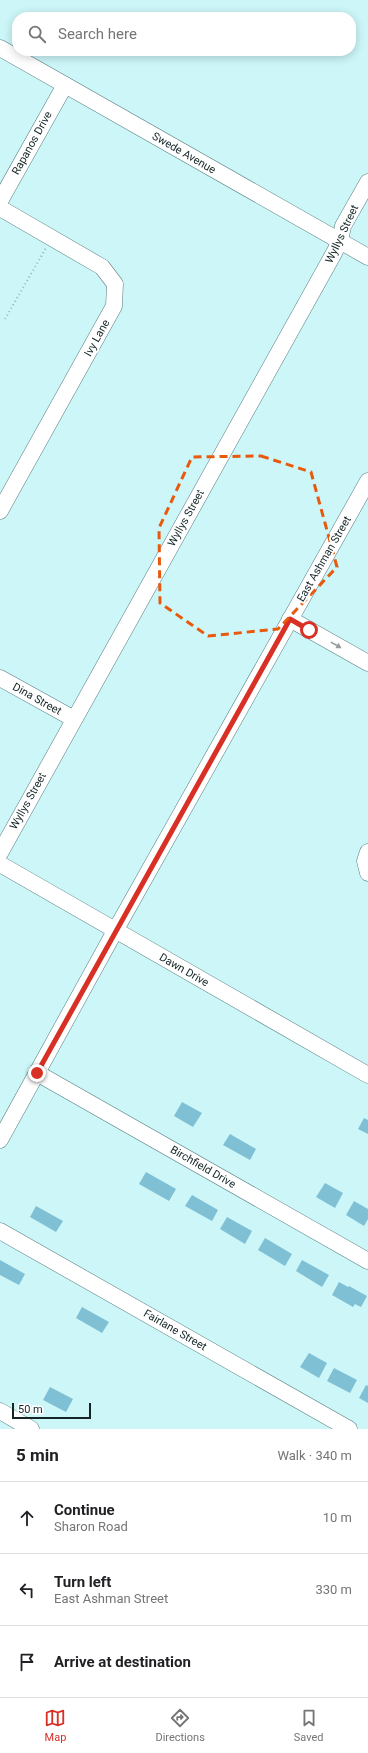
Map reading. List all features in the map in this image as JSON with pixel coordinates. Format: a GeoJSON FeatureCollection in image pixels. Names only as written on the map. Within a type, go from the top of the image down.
{"type":"FeatureCollection","features":[{"type":"Feature","properties":{"kind":"street","name":"Swede Avenue"},"geometry":{"type":"LineString","coordinates":[[0,48],[12,55]]}},
{"type":"Feature","properties":{"kind":"street","name":"Swede Avenue"},"geometry":{"type":"LineString","coordinates":[[14,56],[368,257]]}},
{"type":"Feature","properties":{"kind":"street","name":"Rapanos Drive"},"geometry":{"type":"LineString","coordinates":[[0,201],[65,85]]}},
{"type":"Feature","properties":{"kind":"street","name":"Wyllys Street"},"geometry":{"type":"LineString","coordinates":[[0,853],[340,241],[343,226],[368,182]]}},
{"type":"Feature","properties":{"kind":"street","name":"Ivy Lane"},"geometry":{"type":"LineString","coordinates":[[0,208],[102,267],[115,284],[114,306],[0,511]]}},
{"type":"Feature","properties":{"kind":"street","name":"East Ashman Street"},"geometry":{"type":"LineString","coordinates":[[0,1140],[115,931],[368,482]]}},
{"type":"Feature","properties":{"kind":"street"},"geometry":{"type":"LineString","coordinates":[[290,619],[368,663]]}},
{"type":"Feature","properties":{"kind":"street","name":"Dina Street"},"geometry":{"type":"LineString","coordinates":[[0,678],[74,719]]}},
{"type":"Feature","properties":{"kind":"street","name":"Dawn Drive"},"geometry":{"type":"LineString","coordinates":[[0,864],[368,1075]]}},
{"type":"Feature","properties":{"kind":"street","name":"Birchfield Drive"},"geometry":{"type":"LineString","coordinates":[[37,1073],[368,1261]]}},
{"type":"Feature","properties":{"kind":"street","name":"Fairlane Street"},"geometry":{"type":"LineString","coordinates":[[0,1231],[349,1429]]}},
{"type":"Feature","properties":{"kind":"street"},"geometry":{"type":"LineString","coordinates":[[0,1411],[31,1429]]}},
{"type":"Feature","properties":{"kind":"path"},"geometry":{"type":"LineString","coordinates":[[5,320],[52,239]]}},
{"type":"Feature","properties":{"kind":"highlighted area"},"geometry":{"type":"Polygon","coordinates":[[[261,456],[311,472],[337,567],[278,629],[208,636],[160,603],[159,528],[192,457],[261,456]]]}},
{"type":"Feature","properties":{"kind":"building"},"geometry":{"type":"Polygon","coordinates":[[[182,1102],[202,1113],[193,1127],[174,1116],[182,1102]]]}},
{"type":"Feature","properties":{"kind":"building"},"geometry":{"type":"Polygon","coordinates":[[[364,1118],[368,1120],[368,1134],[358,1129],[364,1118]]]}},
{"type":"Feature","properties":{"kind":"building"},"geometry":{"type":"Polygon","coordinates":[[[230,1134],[256,1149],[250,1160],[223,1145],[230,1134]]]}},
{"type":"Feature","properties":{"kind":"building"},"geometry":{"type":"Polygon","coordinates":[[[146,1172],[176,1189],[169,1201],[139,1184],[146,1172]]]}},
{"type":"Feature","properties":{"kind":"building"},"geometry":{"type":"Polygon","coordinates":[[[325,1183],[343,1193],[335,1208],[316,1197],[325,1183]]]}},
{"type":"Feature","properties":{"kind":"building"},"geometry":{"type":"Polygon","coordinates":[[[192,1195],[218,1210],[212,1221],[185,1206],[192,1195]]]}},
{"type":"Feature","properties":{"kind":"building"},"geometry":{"type":"Polygon","coordinates":[[[354,1201],[368,1209],[368,1219],[364,1226],[346,1215],[354,1201]]]}},
{"type":"Feature","properties":{"kind":"building"},"geometry":{"type":"Polygon","coordinates":[[[36,1206],[63,1221],[56,1232],[30,1217],[36,1206]]]}},
{"type":"Feature","properties":{"kind":"building"},"geometry":{"type":"Polygon","coordinates":[[[227,1217],[252,1231],[245,1244],[220,1229],[227,1217]]]}},
{"type":"Feature","properties":{"kind":"building"},"geometry":{"type":"Polygon","coordinates":[[[265,1238],[292,1254],[285,1266],[258,1250],[265,1238]]]}},
{"type":"Feature","properties":{"kind":"building"},"geometry":{"type":"Polygon","coordinates":[[[0,1260],[25,1274],[19,1285],[0,1275],[0,1260]]]}},
{"type":"Feature","properties":{"kind":"building"},"geometry":{"type":"Polygon","coordinates":[[[302,1260],[329,1275],[322,1287],[296,1271],[302,1260]]]}},
{"type":"Feature","properties":{"kind":"building"},"geometry":{"type":"Polygon","coordinates":[[[339,1282],[367,1296],[361,1307],[355,1304],[353,1307],[332,1295],[339,1282]]]}},
{"type":"Feature","properties":{"kind":"building"},"geometry":{"type":"Polygon","coordinates":[[[82,1307],[109,1322],[102,1333],[76,1318],[82,1307]]]}},
{"type":"Feature","properties":{"kind":"building"},"geometry":{"type":"Polygon","coordinates":[[[309,1353],[327,1363],[319,1378],[300,1367],[309,1353]]]}},
{"type":"Feature","properties":{"kind":"building"},"geometry":{"type":"Polygon","coordinates":[[[334,1368],[357,1380],[350,1393],[327,1381],[334,1368]]]}},
{"type":"Feature","properties":{"kind":"building"},"geometry":{"type":"Polygon","coordinates":[[[366,1385],[368,1386],[368,1403],[359,1398],[366,1385]]]}},
{"type":"Feature","properties":{"kind":"building"},"geometry":{"type":"Polygon","coordinates":[[[50,1387],[73,1399],[66,1412],[43,1400],[50,1387]]]}},
{"type":"Feature","properties":{"kind":"route"},"geometry":{"type":"LineString","coordinates":[[37,1073],[290,619],[309,630]]}}]}
